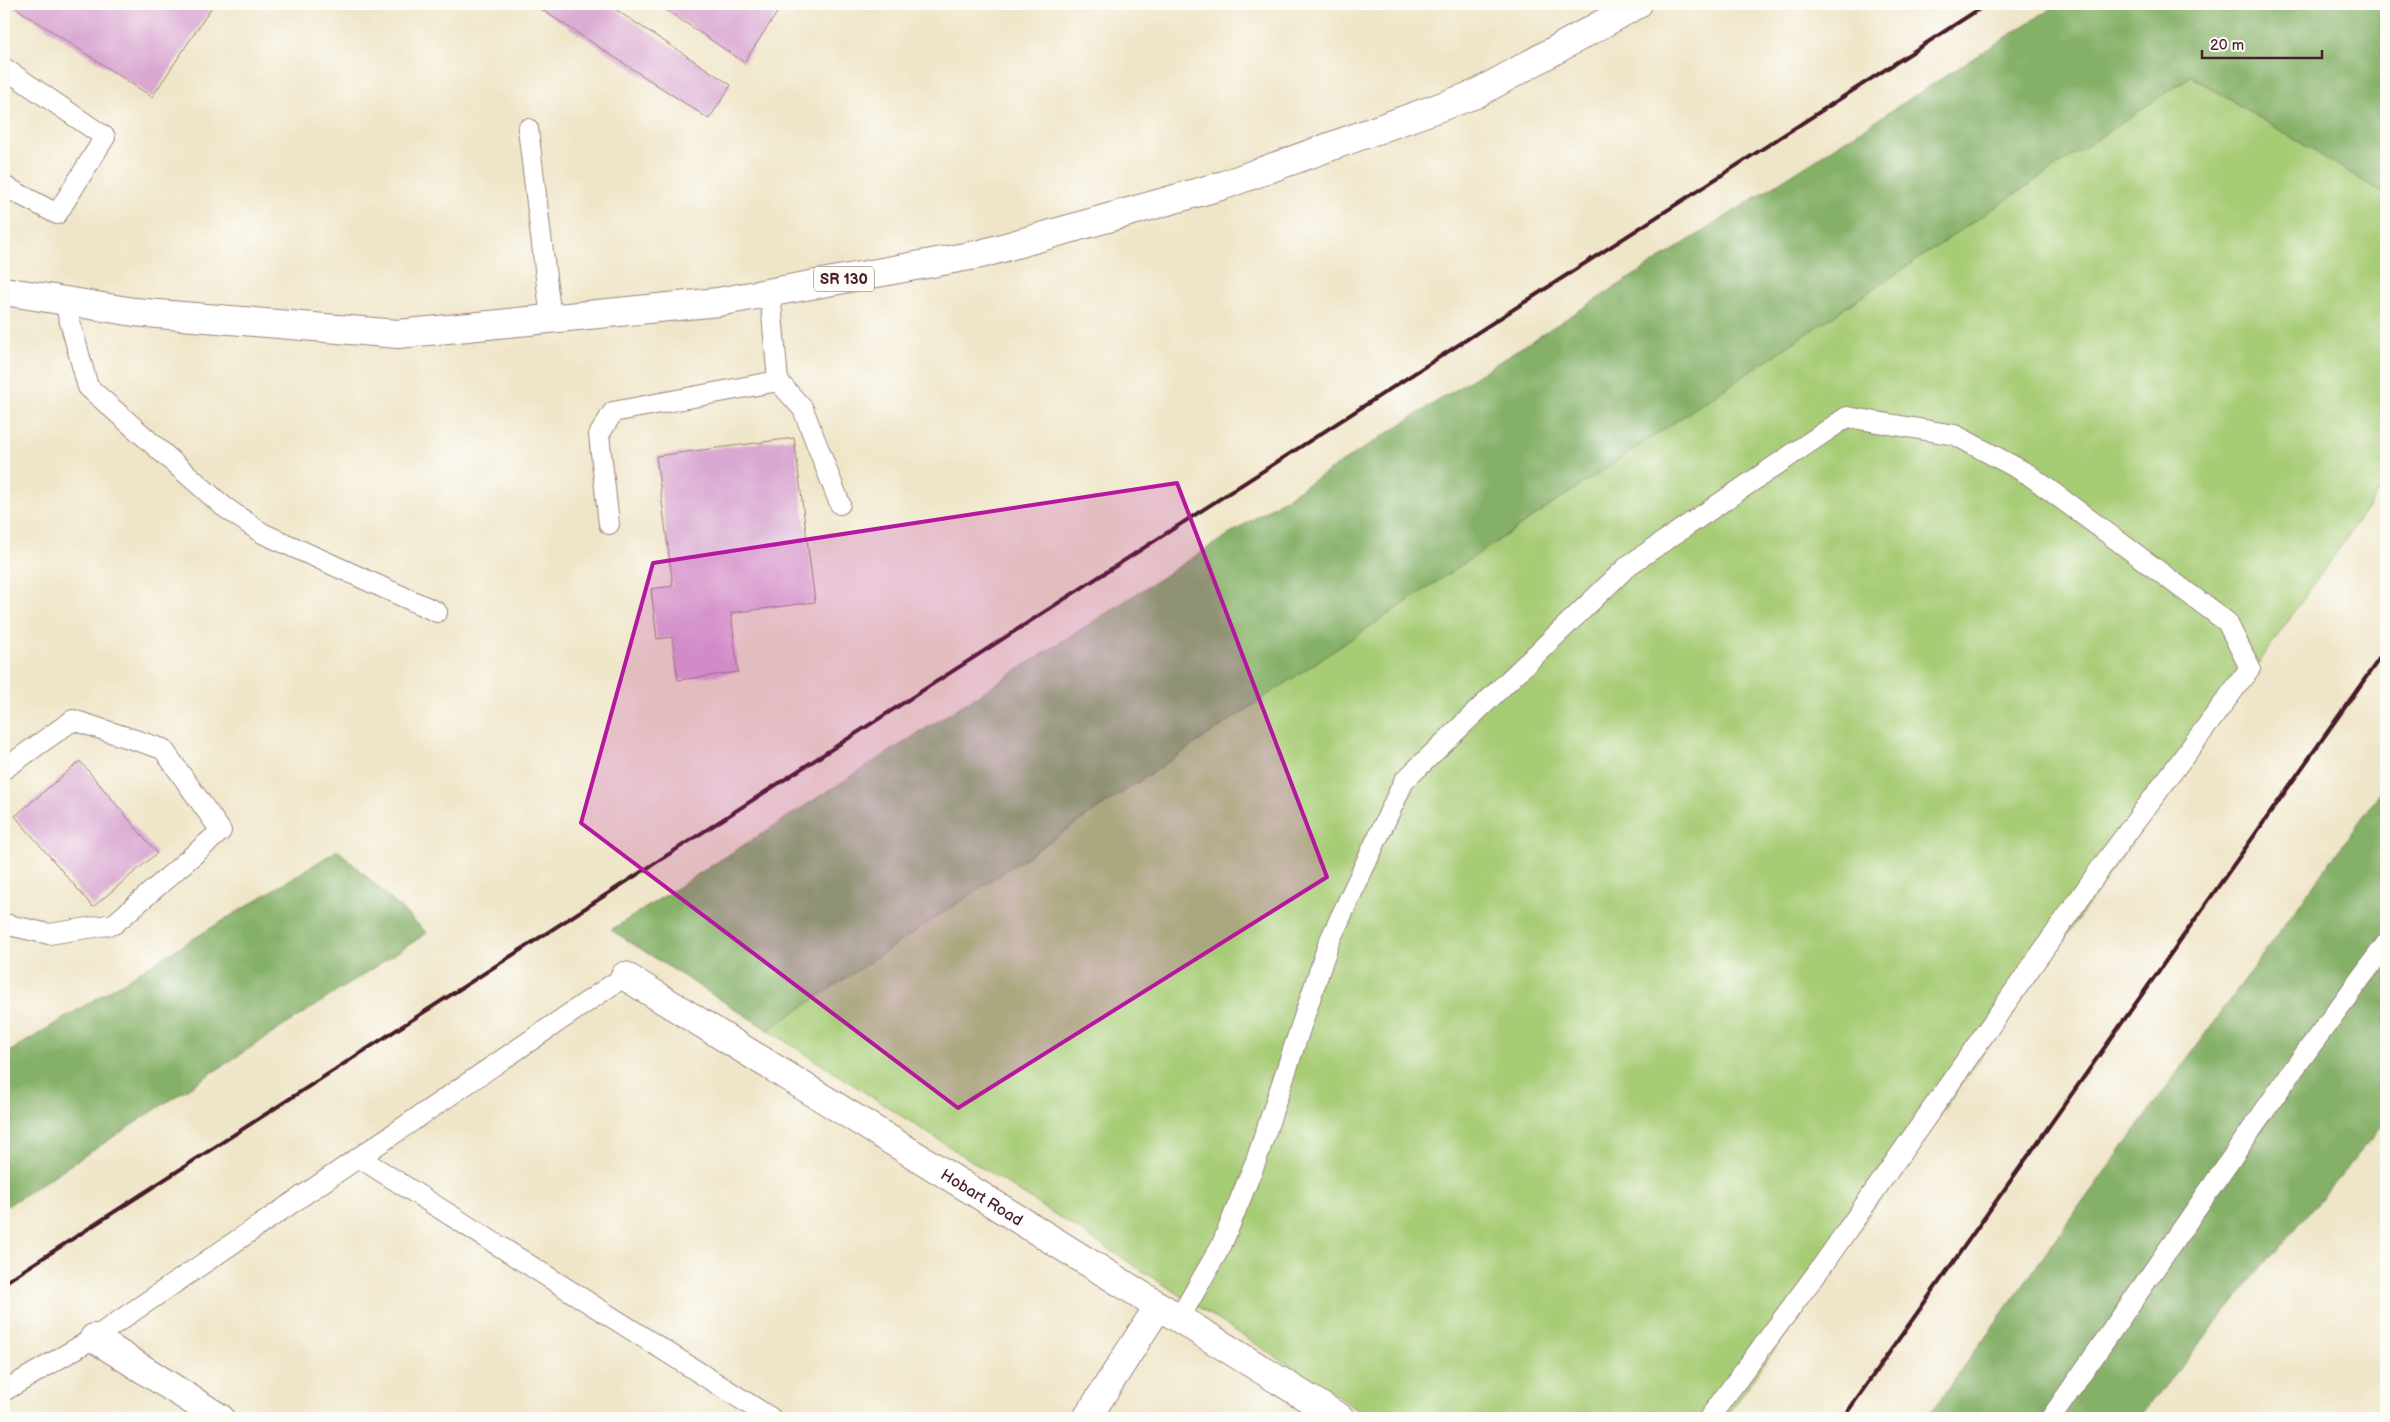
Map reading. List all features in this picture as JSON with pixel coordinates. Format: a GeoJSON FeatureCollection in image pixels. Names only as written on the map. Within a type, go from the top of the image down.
{"type":"FeatureCollection","features":[{"type":"Feature","properties":{"kind":"main road","name":"SR 130"},"geometry":{"type":"LineString","coordinates":[[4,291],[134,312],[398,334],[718,302],[981,254],[1224,185],[1476,94],[1638,4]]}},
{"type":"Feature","properties":{"kind":"main road","name":"Hobart Road"},"geometry":{"type":"LineString","coordinates":[[625,976],[1340,1418]]}},
{"type":"Feature","properties":{"kind":"main road"},"geometry":{"type":"LineString","coordinates":[[1087,1418],[1169,1313]]}},
{"type":"Feature","properties":{"kind":"main road"},"geometry":{"type":"LineString","coordinates":[[94,1338],[220,1418]]}},
{"type":"Feature","properties":{"kind":"lane"},"geometry":{"type":"LineString","coordinates":[[4,68],[106,137],[57,214],[4,186]]}},
{"type":"Feature","properties":{"kind":"lane"},"geometry":{"type":"LineString","coordinates":[[528,129],[551,319]]}},
{"type":"Feature","properties":{"kind":"lane"},"geometry":{"type":"LineString","coordinates":[[770,292],[778,381],[803,409],[840,504]]}},
{"type":"Feature","properties":{"kind":"lane"},"geometry":{"type":"LineString","coordinates":[[64,300],[88,387],[223,506],[262,533],[437,612]]}},
{"type":"Feature","properties":{"kind":"lane"},"geometry":{"type":"LineString","coordinates":[[609,524],[599,435],[613,412],[778,381]]}},
{"type":"Feature","properties":{"kind":"lane"},"geometry":{"type":"LineString","coordinates":[[1169,1313],[1222,1244],[1257,1158],[1329,942],[1404,781],[1629,566],[1847,417],[1955,435],[2028,474],[2227,622],[2250,668],[2100,869],[1822,1266],[1709,1418]]}},
{"type":"Feature","properties":{"kind":"lane"},"geometry":{"type":"LineString","coordinates":[[4,769],[73,720],[163,749],[221,831],[114,924],[49,934],[4,924]]}},
{"type":"Feature","properties":{"kind":"lane"},"geometry":{"type":"LineString","coordinates":[[2051,1418],[2290,1074],[2386,944]]}},
{"type":"Feature","properties":{"kind":"lane"},"geometry":{"type":"LineString","coordinates":[[4,1391],[94,1338],[625,976]]}},
{"type":"Feature","properties":{"kind":"lane"},"geometry":{"type":"LineString","coordinates":[[360,1158],[771,1418]]}},
{"type":"Feature","properties":{"kind":"highlighted area"},"geometry":{"type":"Polygon","coordinates":[[[1177,483],[1327,877],[958,1108],[581,823],[653,563],[1177,483]]]}},
{"type":"Feature","properties":{"kind":"green space"},"geometry":{"type":"Polygon","coordinates":[[[2058,4],[2386,4],[2386,195],[2191,76],[768,1030],[611,930],[2058,4]]]}},
{"type":"Feature","properties":{"kind":"green space"},"geometry":{"type":"Polygon","coordinates":[[[2191,76],[2386,195],[2386,482],[1726,1418],[1371,1418],[768,1030],[2191,76]]]}},
{"type":"Feature","properties":{"kind":"green space"},"geometry":{"type":"Polygon","coordinates":[[[2386,785],[2386,1122],[2235,1300],[2139,1418],[1926,1418],[2386,785]]]}},
{"type":"Feature","properties":{"kind":"green space"},"geometry":{"type":"Polygon","coordinates":[[[338,850],[427,933],[4,1208],[4,1055],[338,850]]]}},
{"type":"Feature","properties":{"kind":"building"},"geometry":{"type":"Polygon","coordinates":[[[10,4],[214,4],[152,97],[10,4]]]}},
{"type":"Feature","properties":{"kind":"building"},"geometry":{"type":"Polygon","coordinates":[[[533,4],[607,4],[731,85],[709,119],[533,4]]]}},
{"type":"Feature","properties":{"kind":"building"},"geometry":{"type":"Polygon","coordinates":[[[657,4],[783,4],[744,62],[657,4]]]}},
{"type":"Feature","properties":{"kind":"building"},"geometry":{"type":"Polygon","coordinates":[[[794,438],[815,602],[731,613],[738,672],[678,680],[672,637],[657,639],[651,589],[673,586],[656,456],[794,438]]]}},
{"type":"Feature","properties":{"kind":"building"},"geometry":{"type":"Polygon","coordinates":[[[80,761],[157,853],[93,907],[15,816],[80,761]]]}},
{"type":"Feature","properties":{"kind":"railway"},"geometry":{"type":"LineString","coordinates":[[4,1283],[1987,4]]}},
{"type":"Feature","properties":{"kind":"railway"},"geometry":{"type":"LineString","coordinates":[[1843,1418],[2386,649]]}}]}
